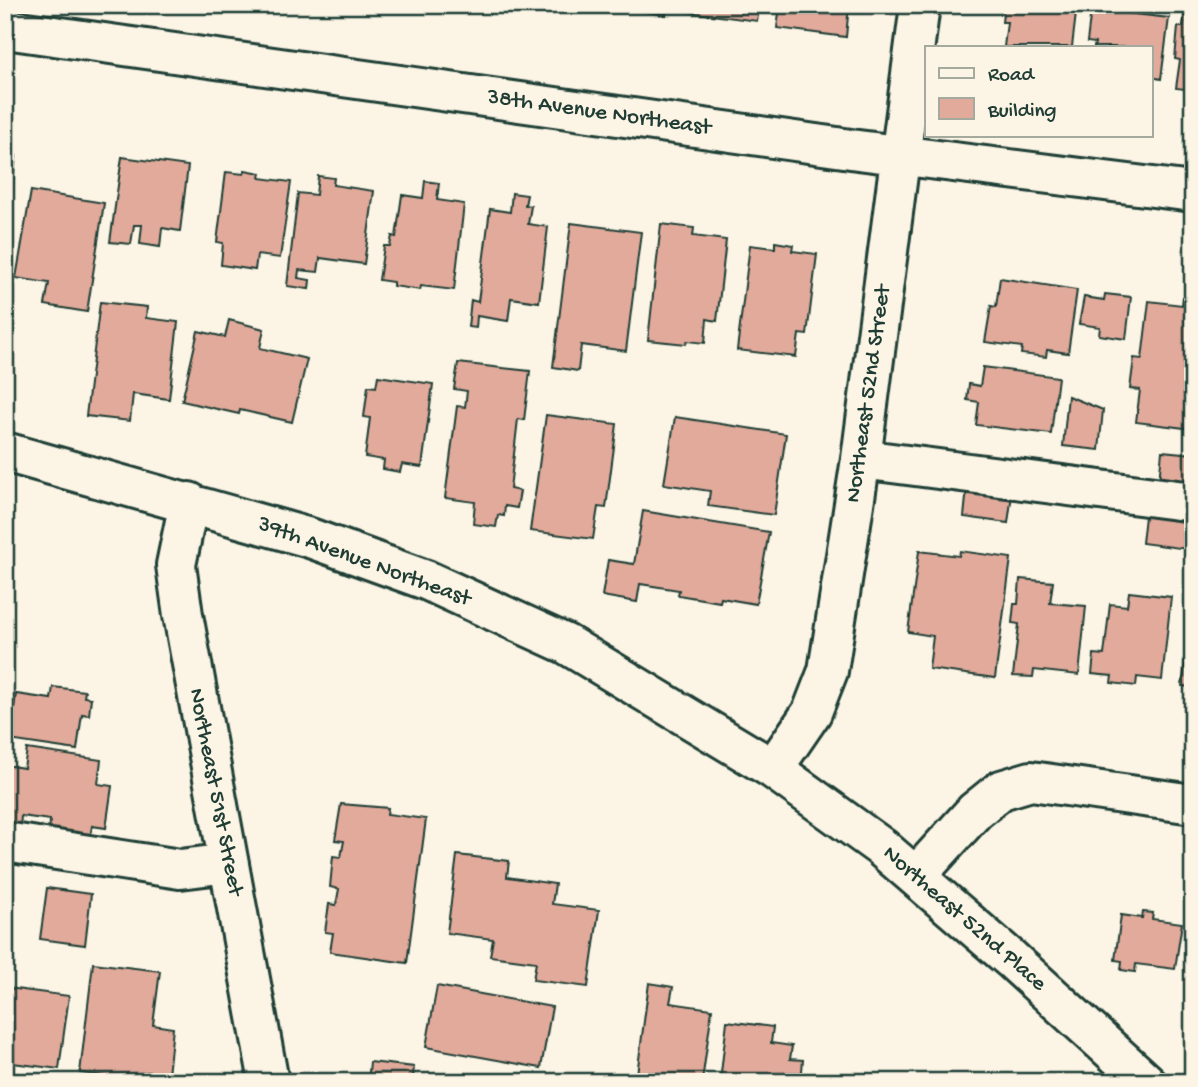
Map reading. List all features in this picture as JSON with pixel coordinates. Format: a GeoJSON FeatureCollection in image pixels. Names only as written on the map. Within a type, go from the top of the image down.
{"type":"FeatureCollection","features":[{"type":"Feature","properties":{"kind":"street","name":"Northeast 52nd Street"},"geometry":{"type":"LineString","coordinates":[[773,769],[812,712],[828,671],[861,459],[920,5]]}},
{"type":"Feature","properties":{"kind":"street","name":"38th Avenue Northeast"},"geometry":{"type":"LineString","coordinates":[[5,29],[900,155],[1193,192]]}},
{"type":"Feature","properties":{"kind":"street","name":"39th Avenue Northeast"},"geometry":{"type":"LineString","coordinates":[[5,452],[310,538],[437,585],[566,645],[773,769]]}},
{"type":"Feature","properties":{"kind":"street"},"geometry":{"type":"LineString","coordinates":[[861,459],[1193,502]]}},
{"type":"Feature","properties":{"kind":"street","name":"Northeast 51st Street"},"geometry":{"type":"LineString","coordinates":[[189,502],[176,565],[199,709],[269,1082]]}},
{"type":"Feature","properties":{"kind":"street","name":"Northeast 52nd Place"},"geometry":{"type":"LineString","coordinates":[[773,769],[881,847],[916,876],[1099,1037],[1146,1082]]}},
{"type":"Feature","properties":{"kind":"street"},"geometry":{"type":"LineString","coordinates":[[916,876],[975,811],[1001,789],[1031,782],[1193,804]]}},
{"type":"Feature","properties":{"kind":"street"},"geometry":{"type":"LineString","coordinates":[[5,842],[180,869],[229,863]]}},
{"type":"Feature","properties":{"kind":"building"},"geometry":{"type":"Polygon","coordinates":[[[603,5],[667,5],[666,15],[603,5]]]}},
{"type":"Feature","properties":{"kind":"building"},"geometry":{"type":"Polygon","coordinates":[[[689,5],[760,5],[757,21],[688,12],[689,5]]]}},
{"type":"Feature","properties":{"kind":"building"},"geometry":{"type":"Polygon","coordinates":[[[780,5],[849,5],[846,37],[777,28],[780,5]]]}},
{"type":"Feature","properties":{"kind":"building"},"geometry":{"type":"Polygon","coordinates":[[[1004,5],[1077,5],[1072,46],[1004,46],[1007,22],[1002,22],[1004,5]]]}},
{"type":"Feature","properties":{"kind":"building"},"geometry":{"type":"Polygon","coordinates":[[[1186,5],[1193,5],[1193,90],[1176,88],[1180,60],[1175,59],[1178,27],[1183,27],[1186,5]]]}},
{"type":"Feature","properties":{"kind":"building"},"geometry":{"type":"Polygon","coordinates":[[[1091,9],[1169,18],[1161,79],[1152,77],[1152,46],[1094,46],[1095,43],[1087,42],[1091,9]]]}},
{"type":"Feature","properties":{"kind":"building"},"geometry":{"type":"Polygon","coordinates":[[[5,155],[16,156],[5,246],[5,155]]]}},
{"type":"Feature","properties":{"kind":"building"},"geometry":{"type":"Polygon","coordinates":[[[122,157],[188,166],[180,231],[162,228],[160,247],[140,244],[142,225],[134,225],[131,244],[110,242],[122,157]]]}},
{"type":"Feature","properties":{"kind":"building"},"geometry":{"type":"Polygon","coordinates":[[[245,170],[261,173],[260,178],[291,182],[280,258],[257,255],[255,270],[221,265],[223,243],[217,242],[226,172],[244,174],[245,170]]]}},
{"type":"Feature","properties":{"kind":"building"},"geometry":{"type":"Polygon","coordinates":[[[318,176],[334,178],[333,185],[374,191],[364,264],[320,258],[318,272],[299,270],[298,278],[310,280],[309,289],[287,286],[298,193],[316,195],[318,176]]]}},
{"type":"Feature","properties":{"kind":"building"},"geometry":{"type":"Polygon","coordinates":[[[425,181],[439,183],[437,200],[464,204],[454,290],[421,286],[420,290],[393,286],[393,282],[379,280],[384,246],[390,246],[392,236],[396,237],[402,195],[423,198],[425,181]]]}},
{"type":"Feature","properties":{"kind":"building"},"geometry":{"type":"Polygon","coordinates":[[[31,191],[104,203],[87,312],[45,305],[49,283],[16,278],[31,191]]]}},
{"type":"Feature","properties":{"kind":"building"},"geometry":{"type":"Polygon","coordinates":[[[512,193],[527,195],[525,205],[531,206],[528,224],[548,227],[539,302],[511,298],[508,321],[477,316],[476,328],[468,327],[471,300],[478,302],[490,209],[510,212],[512,193]]]}},
{"type":"Feature","properties":{"kind":"building"},"geometry":{"type":"Polygon","coordinates":[[[571,223],[641,232],[626,351],[581,345],[578,371],[553,367],[571,223]]]}},
{"type":"Feature","properties":{"kind":"building"},"geometry":{"type":"Polygon","coordinates":[[[661,224],[694,228],[693,236],[726,240],[717,321],[707,319],[705,343],[648,340],[661,224]]]}},
{"type":"Feature","properties":{"kind":"building"},"geometry":{"type":"Polygon","coordinates":[[[775,242],[793,245],[792,251],[817,254],[807,335],[799,334],[796,357],[737,350],[750,245],[775,248],[775,242]]]}},
{"type":"Feature","properties":{"kind":"building"},"geometry":{"type":"Polygon","coordinates":[[[1000,278],[1077,290],[1068,353],[1047,350],[1046,357],[1021,354],[1022,347],[985,342],[991,306],[996,307],[1000,278]]]}},
{"type":"Feature","properties":{"kind":"building"},"geometry":{"type":"Polygon","coordinates":[[[1105,294],[1131,297],[1126,339],[1099,335],[1100,327],[1079,324],[1084,297],[1104,300],[1105,294]]]}},
{"type":"Feature","properties":{"kind":"building"},"geometry":{"type":"Polygon","coordinates":[[[1183,297],[1193,298],[1193,429],[1136,422],[1140,390],[1130,389],[1134,358],[1142,359],[1149,301],[1182,305],[1183,297]]]}},
{"type":"Feature","properties":{"kind":"building"},"geometry":{"type":"Polygon","coordinates":[[[100,302],[147,307],[146,318],[178,322],[169,399],[133,394],[130,421],[86,416],[100,302]]]}},
{"type":"Feature","properties":{"kind":"building"},"geometry":{"type":"Polygon","coordinates":[[[229,320],[264,329],[260,348],[307,359],[292,422],[182,401],[198,331],[225,337],[229,320]]]}},
{"type":"Feature","properties":{"kind":"building"},"geometry":{"type":"Polygon","coordinates":[[[458,363],[530,371],[524,420],[518,419],[510,489],[520,491],[517,508],[505,506],[504,516],[498,515],[496,527],[473,524],[475,502],[445,498],[457,406],[465,407],[467,391],[454,389],[458,363]]]}},
{"type":"Feature","properties":{"kind":"building"},"geometry":{"type":"Polygon","coordinates":[[[983,367],[1058,377],[1051,434],[976,425],[979,402],[967,400],[969,384],[980,386],[983,367]]]}},
{"type":"Feature","properties":{"kind":"building"},"geometry":{"type":"Polygon","coordinates":[[[378,376],[433,384],[422,467],[402,464],[400,472],[383,469],[384,460],[365,457],[370,418],[364,417],[368,386],[376,387],[378,376]]]}},
{"type":"Feature","properties":{"kind":"building"},"geometry":{"type":"Polygon","coordinates":[[[1068,396],[1103,410],[1099,450],[1063,446],[1068,396]]]}},
{"type":"Feature","properties":{"kind":"building"},"geometry":{"type":"Polygon","coordinates":[[[546,415],[617,424],[606,508],[598,507],[593,539],[530,531],[546,415]]]}},
{"type":"Feature","properties":{"kind":"building"},"geometry":{"type":"Polygon","coordinates":[[[675,417],[786,434],[774,515],[708,506],[710,491],[664,484],[675,417]]]}},
{"type":"Feature","properties":{"kind":"building"},"geometry":{"type":"Polygon","coordinates":[[[1162,451],[1193,454],[1193,485],[1159,482],[1162,451]]]}},
{"type":"Feature","properties":{"kind":"building"},"geometry":{"type":"Polygon","coordinates":[[[967,488],[1012,494],[1008,523],[964,517],[967,488]]]}},
{"type":"Feature","properties":{"kind":"building"},"geometry":{"type":"Polygon","coordinates":[[[643,511],[769,532],[756,604],[721,598],[720,602],[678,595],[679,590],[640,584],[637,602],[602,596],[608,560],[634,564],[643,511]]]}},
{"type":"Feature","properties":{"kind":"building"},"geometry":{"type":"Polygon","coordinates":[[[1145,516],[1191,522],[1187,549],[1142,543],[1145,516]]]}},
{"type":"Feature","properties":{"kind":"building"},"geometry":{"type":"Polygon","coordinates":[[[919,551],[959,556],[960,551],[1011,558],[995,678],[929,669],[933,636],[908,632],[919,551]]]}},
{"type":"Feature","properties":{"kind":"building"},"geometry":{"type":"Polygon","coordinates":[[[1020,579],[1053,582],[1050,603],[1086,606],[1079,675],[1034,670],[1033,677],[1013,676],[1019,624],[1012,623],[1014,604],[1018,604],[1020,579]]]}},
{"type":"Feature","properties":{"kind":"building"},"geometry":{"type":"Polygon","coordinates":[[[1129,592],[1171,597],[1162,680],[1137,677],[1136,686],[1111,683],[1112,676],[1092,674],[1094,654],[1104,655],[1110,604],[1127,606],[1129,592]]]}},
{"type":"Feature","properties":{"kind":"building"},"geometry":{"type":"Polygon","coordinates":[[[1193,605],[1193,695],[1190,694],[1190,687],[1182,686],[1193,605]]]}},
{"type":"Feature","properties":{"kind":"building"},"geometry":{"type":"Polygon","coordinates":[[[53,687],[85,691],[84,697],[91,698],[89,715],[82,714],[77,750],[9,740],[16,694],[51,699],[53,687]]]}},
{"type":"Feature","properties":{"kind":"building"},"geometry":{"type":"Polygon","coordinates":[[[27,749],[101,760],[98,784],[112,786],[106,828],[92,826],[90,838],[49,832],[50,820],[21,816],[20,829],[5,827],[5,765],[24,768],[27,749]]]}},
{"type":"Feature","properties":{"kind":"building"},"geometry":{"type":"Polygon","coordinates":[[[341,804],[388,808],[387,814],[426,819],[407,963],[330,952],[333,933],[325,932],[329,904],[336,905],[339,889],[330,887],[333,856],[341,857],[344,841],[335,840],[341,804]]]}},
{"type":"Feature","properties":{"kind":"building"},"geometry":{"type":"Polygon","coordinates":[[[457,855],[509,861],[507,877],[555,884],[552,904],[599,910],[588,987],[533,980],[536,962],[490,956],[493,939],[447,933],[457,855]]]}},
{"type":"Feature","properties":{"kind":"building"},"geometry":{"type":"Polygon","coordinates":[[[47,888],[91,894],[85,945],[40,939],[47,888]]]}},
{"type":"Feature","properties":{"kind":"building"},"geometry":{"type":"Polygon","coordinates":[[[1143,912],[1153,913],[1152,919],[1182,923],[1175,969],[1136,964],[1135,972],[1121,970],[1122,961],[1115,960],[1121,915],[1142,918],[1143,912]]]}},
{"type":"Feature","properties":{"kind":"building"},"geometry":{"type":"Polygon","coordinates":[[[93,963],[160,971],[153,1025],[173,1028],[168,1075],[147,1072],[145,1081],[80,1073],[93,963]]]}},
{"type":"Feature","properties":{"kind":"building"},"geometry":{"type":"Polygon","coordinates":[[[649,983],[673,987],[670,1003],[712,1009],[702,1082],[636,1082],[649,983]]]}},
{"type":"Feature","properties":{"kind":"building"},"geometry":{"type":"Polygon","coordinates":[[[437,986],[552,1007],[541,1068],[426,1047],[437,986]]]}},
{"type":"Feature","properties":{"kind":"building"},"geometry":{"type":"Polygon","coordinates":[[[8,988],[69,996],[59,1069],[5,1062],[5,1009],[8,988]]]}},
{"type":"Feature","properties":{"kind":"building"},"geometry":{"type":"Polygon","coordinates":[[[727,1021],[773,1027],[771,1043],[792,1046],[790,1059],[803,1060],[801,1082],[720,1082],[727,1021]]]}},
{"type":"Feature","properties":{"kind":"building"},"geometry":{"type":"Polygon","coordinates":[[[370,1062],[414,1067],[413,1076],[461,1082],[368,1082],[370,1062]]]}}]}
